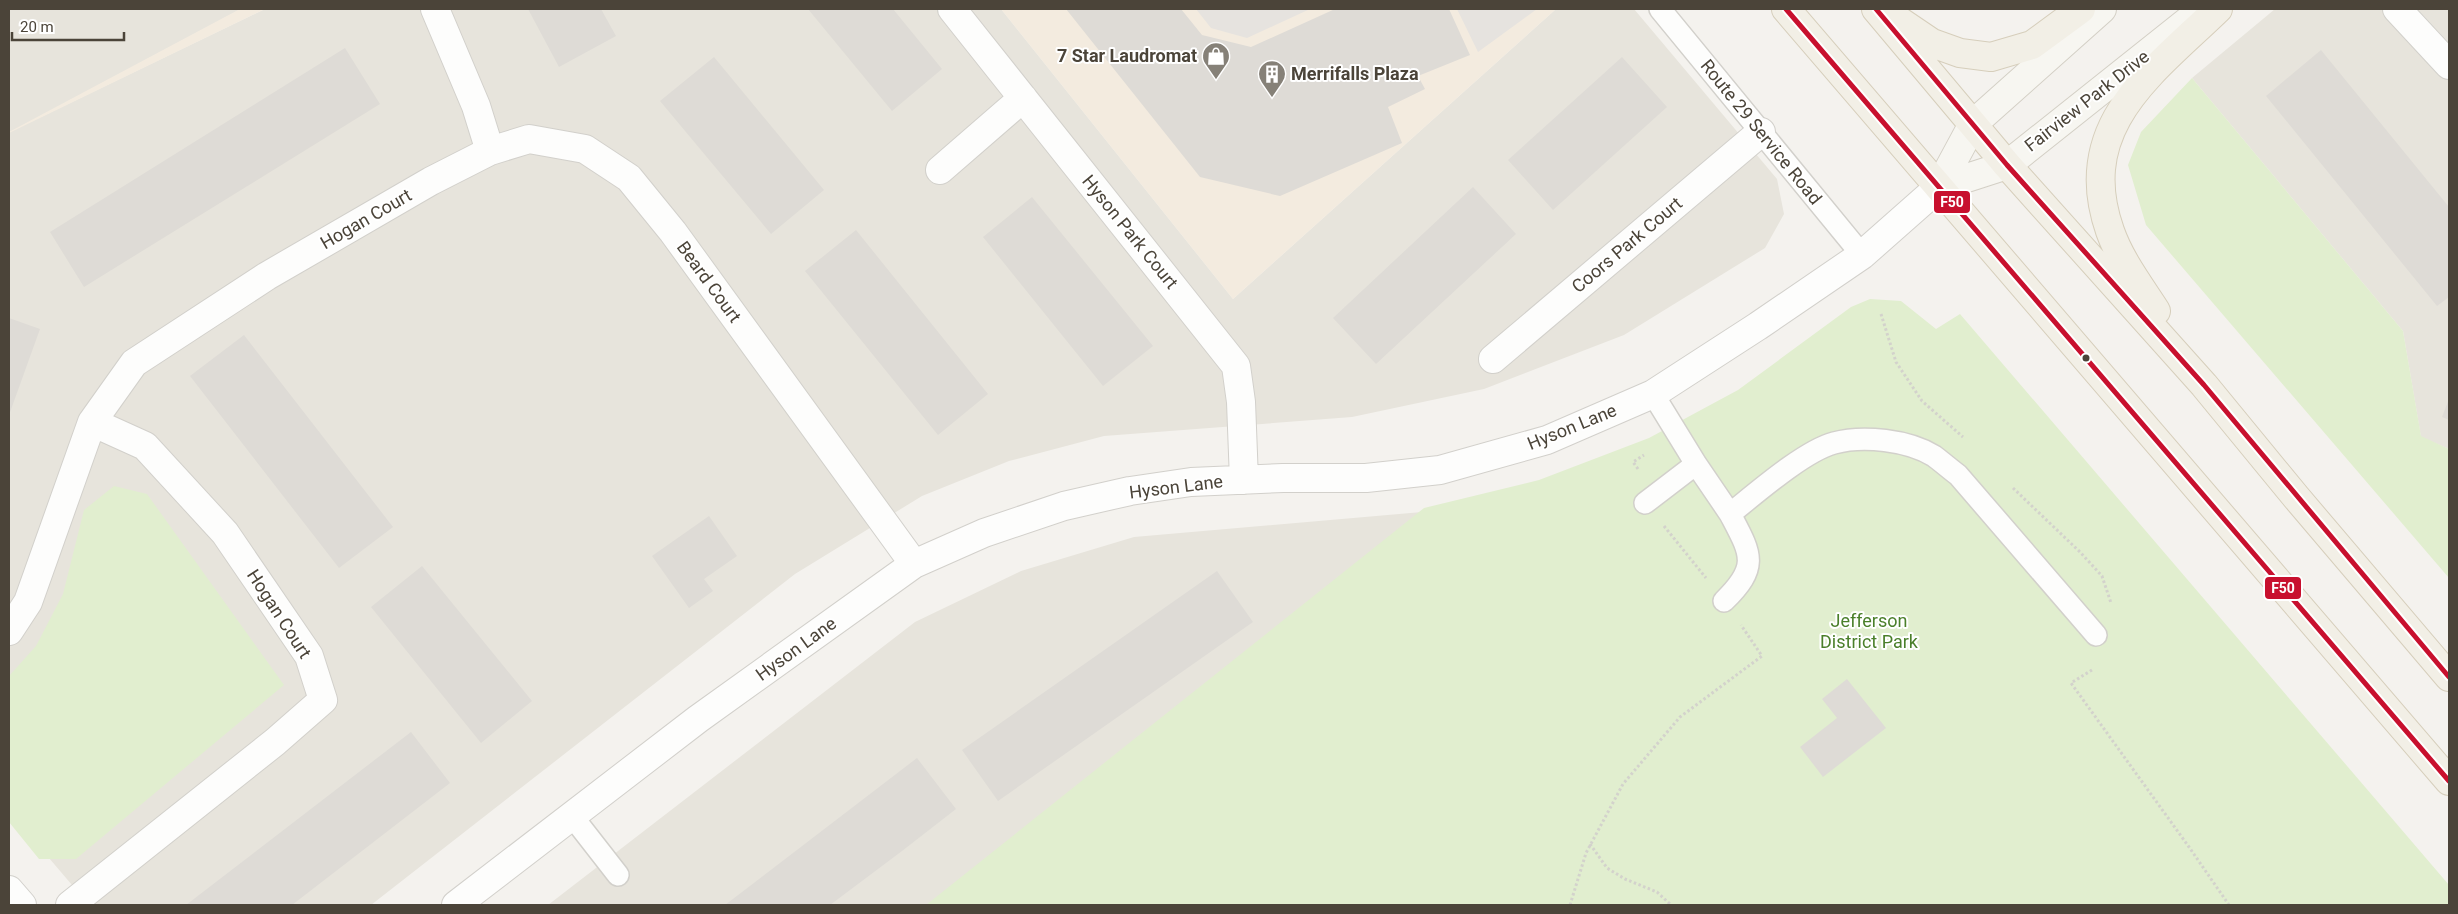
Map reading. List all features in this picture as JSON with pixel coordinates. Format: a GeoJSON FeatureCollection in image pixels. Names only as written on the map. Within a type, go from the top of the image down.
{"type":"FeatureCollection","features":[{"type":"Feature","properties":{"kind":"main road"},"geometry":{"type":"LineString","coordinates":[[1786,9],[2449,781]]}},
{"type":"Feature","properties":{"kind":"main road"},"geometry":{"type":"LineString","coordinates":[[1876,9],[2007,165],[2204,385],[2296,497],[2449,677]]}},
{"type":"Feature","properties":{"kind":"main road"},"geometry":{"type":"LineString","coordinates":[[1884,9],[1932,44],[1960,53],[1991,57],[2032,44],[2081,9]]}},
{"type":"Feature","properties":{"kind":"main road"},"geometry":{"type":"LineString","coordinates":[[1939,187],[1973,124],[2102,9]]}},
{"type":"Feature","properties":{"kind":"main road","name":"Fairview Park Drive"},"geometry":{"type":"LineString","coordinates":[[1939,187],[2007,165],[2204,9]]}},
{"type":"Feature","properties":{"kind":"main road"},"geometry":{"type":"LineString","coordinates":[[2204,385],[2131,272],[2110,232],[2102,196],[2101,164],[2107,136],[2121,108],[2140,85],[2218,9]]}},
{"type":"Feature","properties":{"kind":"street"},"geometry":{"type":"LineString","coordinates":[[435,9],[476,106],[490,151]]}},
{"type":"Feature","properties":{"kind":"street","name":"Hyson Park Court"},"geometry":{"type":"LineString","coordinates":[[952,9],[1236,366],[1241,402],[1244,480]]}},
{"type":"Feature","properties":{"kind":"street"},"geometry":{"type":"LineString","coordinates":[[2397,9],[2449,65]]}},
{"type":"Feature","properties":{"kind":"street"},"geometry":{"type":"LineString","coordinates":[[940,170],[1024,98]]}},
{"type":"Feature","properties":{"kind":"street","name":"Coors Park Court"},"geometry":{"type":"LineString","coordinates":[[1493,359],[1760,132]]}},
{"type":"Feature","properties":{"kind":"street","name":"Beard Court"},"geometry":{"type":"LineString","coordinates":[[431,181],[490,151],[529,139],[585,149],[629,178],[673,232],[914,564]]}},
{"type":"Feature","properties":{"kind":"street","name":"Hogan Court"},"geometry":{"type":"LineString","coordinates":[[9,631],[28,602],[92,422],[134,363],[267,276],[431,181]]}},
{"type":"Feature","properties":{"kind":"street","name":"Hyson Lane"},"geometry":{"type":"LineString","coordinates":[[456,905],[698,719],[914,564],[984,533],[1064,506],[1130,491],[1191,482],[1366,478],[1440,470],[1547,440],[1653,394],[1862,255],[1939,187]]}},
{"type":"Feature","properties":{"kind":"street","name":"Hogan Court"},"geometry":{"type":"LineString","coordinates":[[70,905],[275,742],[323,700],[309,656],[274,602],[225,534],[145,446],[92,422]]}},
{"type":"Feature","properties":{"kind":"street"},"geometry":{"type":"LineString","coordinates":[[9,890],[22,905]]}},
{"type":"Feature","properties":{"kind":"lane","name":"Route 29 Service Road"},"geometry":{"type":"LineString","coordinates":[[1660,9],[1862,255]]}},
{"type":"Feature","properties":{"kind":"lane"},"geometry":{"type":"LineString","coordinates":[[1653,394],[1696,464],[1730,514],[1748,549],[1747,571],[1741,584],[1724,601]]}},
{"type":"Feature","properties":{"kind":"lane"},"geometry":{"type":"LineString","coordinates":[[1730,514],[1782,473],[1832,443],[1858,440],[1906,445],[1933,456],[1958,475],[2096,635]]}},
{"type":"Feature","properties":{"kind":"lane"},"geometry":{"type":"LineString","coordinates":[[1645,503],[1696,464]]}},
{"type":"Feature","properties":{"kind":"lane"},"geometry":{"type":"LineString","coordinates":[[572,816],[618,876]]}},
{"type":"Feature","properties":{"kind":"path"},"geometry":{"type":"LineString","coordinates":[[1662,524],[1708,580]]}},
{"type":"Feature","properties":{"kind":"path"},"geometry":{"type":"LineString","coordinates":[[1570,905],[1590,844],[1623,784],[1680,717],[1762,656],[1741,625]]}},
{"type":"Feature","properties":{"kind":"path"},"geometry":{"type":"LineString","coordinates":[[2092,670],[2070,683],[2190,847],[2229,905]]}},
{"type":"Feature","properties":{"kind":"path"},"geometry":{"type":"LineString","coordinates":[[1590,844],[1607,868],[1625,879],[1656,892],[1671,905]]}},
{"type":"Feature","properties":{"kind":"shaded area"},"geometry":{"type":"Polygon","coordinates":[[[9,9],[241,9],[18,128],[265,9],[1001,9],[1233,299],[1556,9],[1634,9],[1777,179],[1784,214],[1765,248],[1624,335],[1484,389],[1352,417],[1104,436],[1009,461],[922,496],[795,574],[371,905],[89,905],[9,811],[9,9]]]}},
{"type":"Feature","properties":{"kind":"shaded area"},"geometry":{"type":"Polygon","coordinates":[[[240,9],[265,9],[9,133],[9,132],[240,9]]]}},
{"type":"Feature","properties":{"kind":"shaded area"},"geometry":{"type":"Polygon","coordinates":[[[1001,9],[1556,9],[1233,299],[1001,9]]]}},
{"type":"Feature","properties":{"kind":"shaded area"},"geometry":{"type":"Polygon","coordinates":[[[1196,9],[1310,9],[1247,38],[1211,28],[1196,9]]]}},
{"type":"Feature","properties":{"kind":"shaded area"},"geometry":{"type":"Polygon","coordinates":[[[1457,9],[1537,9],[1478,52],[1457,9]]]}},
{"type":"Feature","properties":{"kind":"shaded area"},"geometry":{"type":"Polygon","coordinates":[[[2275,9],[2449,9],[2449,449],[2421,437],[2403,331],[2192,78],[2275,9]]]}},
{"type":"Feature","properties":{"kind":"shaded area"},"geometry":{"type":"Polygon","coordinates":[[[1422,512],[932,905],[548,905],[915,622],[1021,571],[1134,537],[1422,512]]]}},
{"type":"Feature","properties":{"kind":"green space"},"geometry":{"type":"Polygon","coordinates":[[[2192,78],[2403,331],[2421,436],[2449,449],[2449,578],[2146,225],[2128,165],[2141,132],[2192,78]]]}},
{"type":"Feature","properties":{"kind":"green space","name":"Jefferson District Park"},"geometry":{"type":"Polygon","coordinates":[[[1870,299],[1901,301],[1936,329],[1960,314],[2449,885],[2449,905],[926,905],[1424,508],[1539,480],[1649,438],[1738,390],[1851,307],[1870,299]]]}},
{"type":"Feature","properties":{"kind":"green space"},"geometry":{"type":"Polygon","coordinates":[[[114,486],[147,494],[284,685],[76,859],[39,859],[9,822],[9,676],[36,646],[63,594],[84,510],[114,486]]]}},
{"type":"Feature","properties":{"kind":"building"},"geometry":{"type":"Polygon","coordinates":[[[528,9],[601,9],[616,36],[559,67],[528,9]]]}},
{"type":"Feature","properties":{"kind":"building"},"geometry":{"type":"Polygon","coordinates":[[[808,9],[893,9],[942,69],[892,111],[808,9]]]}},
{"type":"Feature","properties":{"kind":"building","name":"Merrifalls Plaza"},"geometry":{"type":"Polygon","coordinates":[[[1066,9],[1181,9],[1202,35],[1251,47],[1335,9],[1449,9],[1470,55],[1418,76],[1425,89],[1388,107],[1402,143],[1280,196],[1200,177],[1066,9]]]}},
{"type":"Feature","properties":{"kind":"building"},"geometry":{"type":"Polygon","coordinates":[[[345,48],[380,104],[84,287],[50,232],[345,48]]]}},
{"type":"Feature","properties":{"kind":"building"},"geometry":{"type":"Polygon","coordinates":[[[2321,50],[2449,207],[2449,297],[2437,306],[2266,96],[2321,50]]]}},
{"type":"Feature","properties":{"kind":"building"},"geometry":{"type":"Polygon","coordinates":[[[714,57],[824,190],[771,234],[660,101],[714,57]]]}},
{"type":"Feature","properties":{"kind":"building"},"geometry":{"type":"Polygon","coordinates":[[[1622,57],[1667,107],[1553,210],[1508,160],[1622,57]]]}},
{"type":"Feature","properties":{"kind":"building"},"geometry":{"type":"Polygon","coordinates":[[[1473,187],[1516,234],[1376,364],[1333,318],[1473,187]]]}},
{"type":"Feature","properties":{"kind":"building"},"geometry":{"type":"Polygon","coordinates":[[[1032,197],[1153,346],[1103,386],[983,237],[1032,197]]]}},
{"type":"Feature","properties":{"kind":"building"},"geometry":{"type":"Polygon","coordinates":[[[856,230],[988,394],[938,435],[805,271],[856,230]]]}},
{"type":"Feature","properties":{"kind":"building"},"geometry":{"type":"Polygon","coordinates":[[[9,318],[40,329],[9,415],[9,318]]]}},
{"type":"Feature","properties":{"kind":"building"},"geometry":{"type":"Polygon","coordinates":[[[244,335],[393,527],[339,568],[190,376],[244,335]]]}},
{"type":"Feature","properties":{"kind":"building"},"geometry":{"type":"Polygon","coordinates":[[[2449,399],[2449,420],[2442,417],[2449,399]]]}},
{"type":"Feature","properties":{"kind":"building"},"geometry":{"type":"Polygon","coordinates":[[[709,516],[737,556],[704,579],[713,591],[689,608],[652,556],[709,516]]]}},
{"type":"Feature","properties":{"kind":"building"},"geometry":{"type":"Polygon","coordinates":[[[422,566],[532,701],[481,743],[371,607],[422,566]]]}},
{"type":"Feature","properties":{"kind":"building"},"geometry":{"type":"Polygon","coordinates":[[[1217,571],[1253,622],[998,801],[962,750],[1217,571]]]}},
{"type":"Feature","properties":{"kind":"building"},"geometry":{"type":"Polygon","coordinates":[[[1847,679],[1886,728],[1823,777],[1800,747],[1837,718],[1822,699],[1847,679]]]}},
{"type":"Feature","properties":{"kind":"building"},"geometry":{"type":"Polygon","coordinates":[[[411,732],[450,783],[292,905],[186,905],[411,732]]]}},
{"type":"Feature","properties":{"kind":"building"},"geometry":{"type":"Polygon","coordinates":[[[917,758],[956,809],[902,851],[830,905],[725,905],[917,758]]]}},
{"type":"Feature","properties":{"kind":"transit line","name":"F50"},"geometry":{"type":"LineString","coordinates":[[1786,9],[2449,781]]}},
{"type":"Feature","properties":{"kind":"transit line","name":"F50"},"geometry":{"type":"LineString","coordinates":[[1876,9],[2007,165],[2204,385],[2449,677]]}},
{"type":"Feature","properties":{"kind":"place","name":"7 Star Laudromat"},"geometry":{"type":"Point","coordinates":[1216,80]}},
{"type":"Feature","properties":{"kind":"place","name":"Merrifalls Plaza"},"geometry":{"type":"Point","coordinates":[1272,98]}}]}
